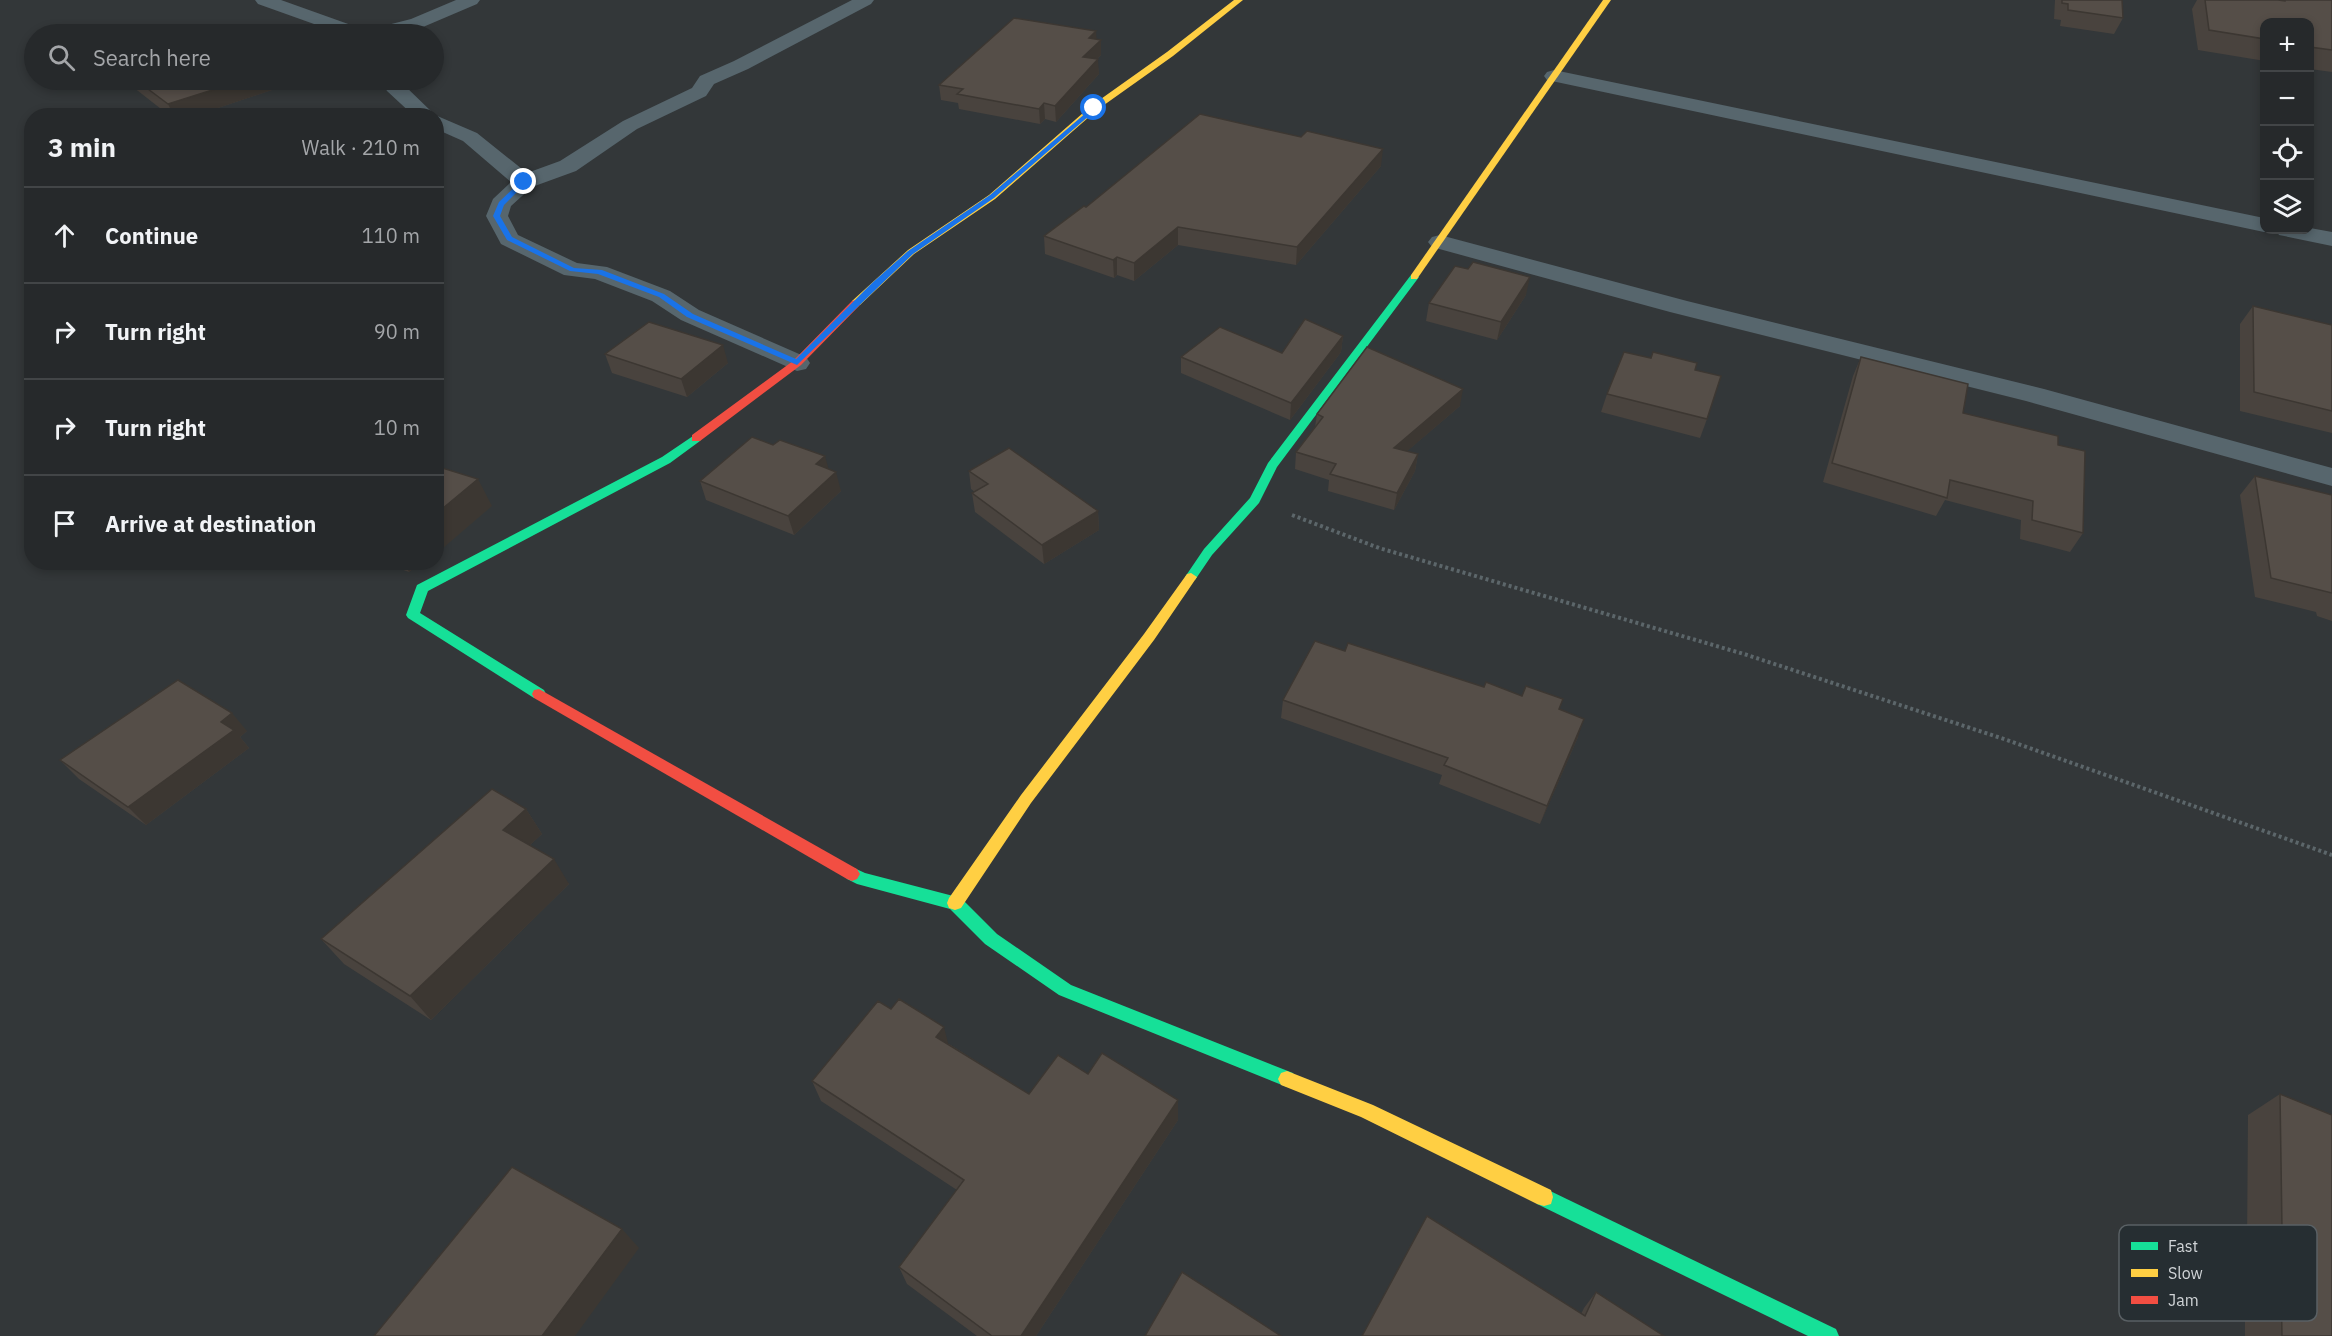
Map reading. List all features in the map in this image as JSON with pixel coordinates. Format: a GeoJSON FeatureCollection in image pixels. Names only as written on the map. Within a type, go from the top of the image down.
{"type":"FeatureCollection","features":[{"type":"Feature","properties":{"kind":"street"},"geometry":{"type":"LineString","coordinates":[[264,0],[330,24]]}},
{"type":"Feature","properties":{"kind":"street"},"geometry":{"type":"LineString","coordinates":[[413,24],[471,0]]}},
{"type":"Feature","properties":{"kind":"street"},"geometry":{"type":"LineString","coordinates":[[797,363],[690,315],[661,296],[600,272],[572,270],[509,239],[496,216],[501,204],[524,182],[568,166],[630,126],[699,93],[707,80],[865,0]]}},
{"type":"Feature","properties":{"kind":"street"},"geometry":{"type":"LineString","coordinates":[[1239,0],[1170,54],[1094,108],[992,196],[911,252],[874,284],[850,312],[797,363],[666,460],[422,588],[413,615],[520,683],[862,879],[955,903],[991,939],[1065,990],[1367,1111],[1829,1336]]}},
{"type":"Feature","properties":{"kind":"street"},"geometry":{"type":"LineString","coordinates":[[955,903],[1026,799],[1149,637],[1208,552],[1255,500],[1272,466],[1440,242],[1607,0]]}},
{"type":"Feature","properties":{"kind":"street"},"geometry":{"type":"LineString","coordinates":[[1554,76],[2260,224]]}},
{"type":"Feature","properties":{"kind":"street"},"geometry":{"type":"LineString","coordinates":[[397,90],[417,108]]}},
{"type":"Feature","properties":{"kind":"street"},"geometry":{"type":"LineString","coordinates":[[444,125],[470,136],[524,182]]}},
{"type":"Feature","properties":{"kind":"street"},"geometry":{"type":"LineString","coordinates":[[2307,234],[2332,239]]}},
{"type":"Feature","properties":{"kind":"street"},"geometry":{"type":"LineString","coordinates":[[1440,242],[1678,307],[2035,395],[2332,477]]}},
{"type":"Feature","properties":{"kind":"path"},"geometry":{"type":"LineString","coordinates":[[1255,500],[1379,548],[1777,665],[2007,740],[2332,855]]}},
{"type":"Feature","properties":{"kind":"building"},"geometry":{"type":"Polygon","coordinates":[[[2062,0],[2122,0],[2123,18],[2068,10],[2068,4],[2062,3],[2062,0]]]}},
{"type":"Feature","properties":{"kind":"building"},"geometry":{"type":"Polygon","coordinates":[[[2205,0],[2332,0],[2332,50],[2314,48],[2314,18],[2260,18],[2260,38],[2209,30],[2205,0]]]}},
{"type":"Feature","properties":{"kind":"building"},"geometry":{"type":"Polygon","coordinates":[[[1014,18],[1096,31],[1089,38],[1101,40],[1083,57],[1098,59],[1055,106],[1044,103],[1039,109],[957,94],[963,89],[939,85],[1014,18]]]}},
{"type":"Feature","properties":{"kind":"building"},"geometry":{"type":"Polygon","coordinates":[[[149,90],[212,90],[168,104],[149,90]]]}},
{"type":"Feature","properties":{"kind":"building"},"geometry":{"type":"Polygon","coordinates":[[[1200,114],[1301,137],[1307,131],[1383,149],[1297,247],[1178,227],[1134,263],[1117,257],[1113,260],[1044,236],[1084,206],[1086,207],[1200,114]]]}},
{"type":"Feature","properties":{"kind":"building"},"geometry":{"type":"Polygon","coordinates":[[[1473,262],[1530,277],[1501,322],[1429,303],[1455,266],[1468,269],[1473,262]]]}},
{"type":"Feature","properties":{"kind":"building"},"geometry":{"type":"Polygon","coordinates":[[[2253,306],[2332,325],[2332,411],[2254,392],[2253,306]]]}},
{"type":"Feature","properties":{"kind":"building"},"geometry":{"type":"Polygon","coordinates":[[[1305,319],[1343,336],[1291,403],[1181,357],[1220,327],[1282,353],[1305,319]]]}},
{"type":"Feature","properties":{"kind":"building"},"geometry":{"type":"Polygon","coordinates":[[[649,322],[723,345],[681,379],[605,354],[649,322]]]}},
{"type":"Feature","properties":{"kind":"building"},"geometry":{"type":"Polygon","coordinates":[[[1367,347],[1463,389],[1394,448],[1418,454],[1397,493],[1330,474],[1336,464],[1296,452],[1323,417],[1317,414],[1367,347]]]}},
{"type":"Feature","properties":{"kind":"building"},"geometry":{"type":"Polygon","coordinates":[[[1624,352],[1651,358],[1653,352],[1697,363],[1695,370],[1721,376],[1707,419],[1607,394],[1624,352]]]}},
{"type":"Feature","properties":{"kind":"building"},"geometry":{"type":"Polygon","coordinates":[[[1861,357],[1968,384],[1963,413],[2058,436],[2058,445],[2085,451],[2083,533],[2032,520],[2033,501],[1950,480],[1947,498],[1832,463],[1861,357]]]}},
{"type":"Feature","properties":{"kind":"building"},"geometry":{"type":"Polygon","coordinates":[[[752,437],[773,445],[780,440],[825,456],[816,464],[836,472],[788,516],[700,481],[752,437]]]}},
{"type":"Feature","properties":{"kind":"building"},"geometry":{"type":"Polygon","coordinates":[[[1009,448],[1098,511],[1042,545],[972,493],[988,484],[969,471],[1009,448]]]}},
{"type":"Feature","properties":{"kind":"building"},"geometry":{"type":"Polygon","coordinates":[[[444,468],[478,479],[444,507],[444,468]]]}},
{"type":"Feature","properties":{"kind":"building"},"geometry":{"type":"Polygon","coordinates":[[[2255,476],[2332,495],[2332,593],[2271,578],[2255,476]]]}},
{"type":"Feature","properties":{"kind":"building"},"geometry":{"type":"Polygon","coordinates":[[[1315,641],[1345,651],[1348,643],[1484,687],[1486,682],[1522,696],[1526,686],[1563,699],[1559,709],[1584,719],[1547,806],[1444,765],[1448,758],[1283,700],[1315,641]]]}},
{"type":"Feature","properties":{"kind":"building"},"geometry":{"type":"Polygon","coordinates":[[[178,680],[232,713],[221,722],[234,730],[128,807],[60,760],[178,680]]]}},
{"type":"Feature","properties":{"kind":"building"},"geometry":{"type":"Polygon","coordinates":[[[492,789],[526,809],[503,830],[554,859],[410,996],[321,939],[492,789]]]}},
{"type":"Feature","properties":{"kind":"building"},"geometry":{"type":"Polygon","coordinates":[[[899,999],[944,1027],[936,1037],[1029,1094],[1058,1055],[1088,1074],[1102,1053],[1178,1100],[1021,1336],[992,1336],[899,1267],[964,1180],[812,1081],[878,1001],[891,1009],[899,999]]]}},
{"type":"Feature","properties":{"kind":"building"},"geometry":{"type":"Polygon","coordinates":[[[2280,1094],[2332,1115],[2332,1336],[2282,1336],[2282,1321],[2317,1321],[2317,1225],[2282,1225],[2280,1094]]]}},
{"type":"Feature","properties":{"kind":"building"},"geometry":{"type":"Polygon","coordinates":[[[512,1167],[622,1229],[542,1336],[374,1336],[512,1167]]]}},
{"type":"Feature","properties":{"kind":"building"},"geometry":{"type":"Polygon","coordinates":[[[1427,1216],[1585,1316],[1596,1292],[1664,1336],[1362,1336],[1427,1216]]]}},
{"type":"Feature","properties":{"kind":"building"},"geometry":{"type":"Polygon","coordinates":[[[1182,1272],[1281,1336],[1145,1336],[1182,1272]]]}},
{"type":"Feature","properties":{"kind":"traffic: fast"},"geometry":{"type":"LineString","coordinates":[[1191,577],[1208,552],[1255,500],[1272,466],[1414,277]]}},
{"type":"Feature","properties":{"kind":"traffic: fast"},"geometry":{"type":"LineString","coordinates":[[539,694],[413,615],[422,588],[666,460],[696,438]]}},
{"type":"Feature","properties":{"kind":"traffic: fast"},"geometry":{"type":"LineString","coordinates":[[852,874],[862,879],[955,903],[991,939],[1065,990],[1287,1079]]}},
{"type":"Feature","properties":{"kind":"traffic: fast"},"geometry":{"type":"LineString","coordinates":[[1544,1197],[1829,1336]]}},
{"type":"Feature","properties":{"kind":"traffic: slow"},"geometry":{"type":"LineString","coordinates":[[856,303],[911,252],[992,197],[1094,108],[1170,54],[1239,0]]}},
{"type":"Feature","properties":{"kind":"traffic: slow"},"geometry":{"type":"LineString","coordinates":[[1414,277],[1607,0]]}},
{"type":"Feature","properties":{"kind":"traffic: slow"},"geometry":{"type":"LineString","coordinates":[[955,903],[1026,799],[1149,637],[1191,577]]}},
{"type":"Feature","properties":{"kind":"traffic: slow"},"geometry":{"type":"LineString","coordinates":[[1287,1079],[1367,1111],[1544,1197]]}},
{"type":"Feature","properties":{"kind":"traffic: jam"},"geometry":{"type":"LineString","coordinates":[[696,438],[797,363],[856,303]]}},
{"type":"Feature","properties":{"kind":"traffic: jam"},"geometry":{"type":"LineString","coordinates":[[539,694],[852,874]]}},
{"type":"Feature","properties":{"kind":"route"},"geometry":{"type":"LineString","coordinates":[[524,182],[501,204],[496,216],[509,239],[572,270],[600,272],[624,280],[661,296],[690,315],[797,363],[850,312],[874,284],[911,252],[992,196],[1094,108]]}}]}
